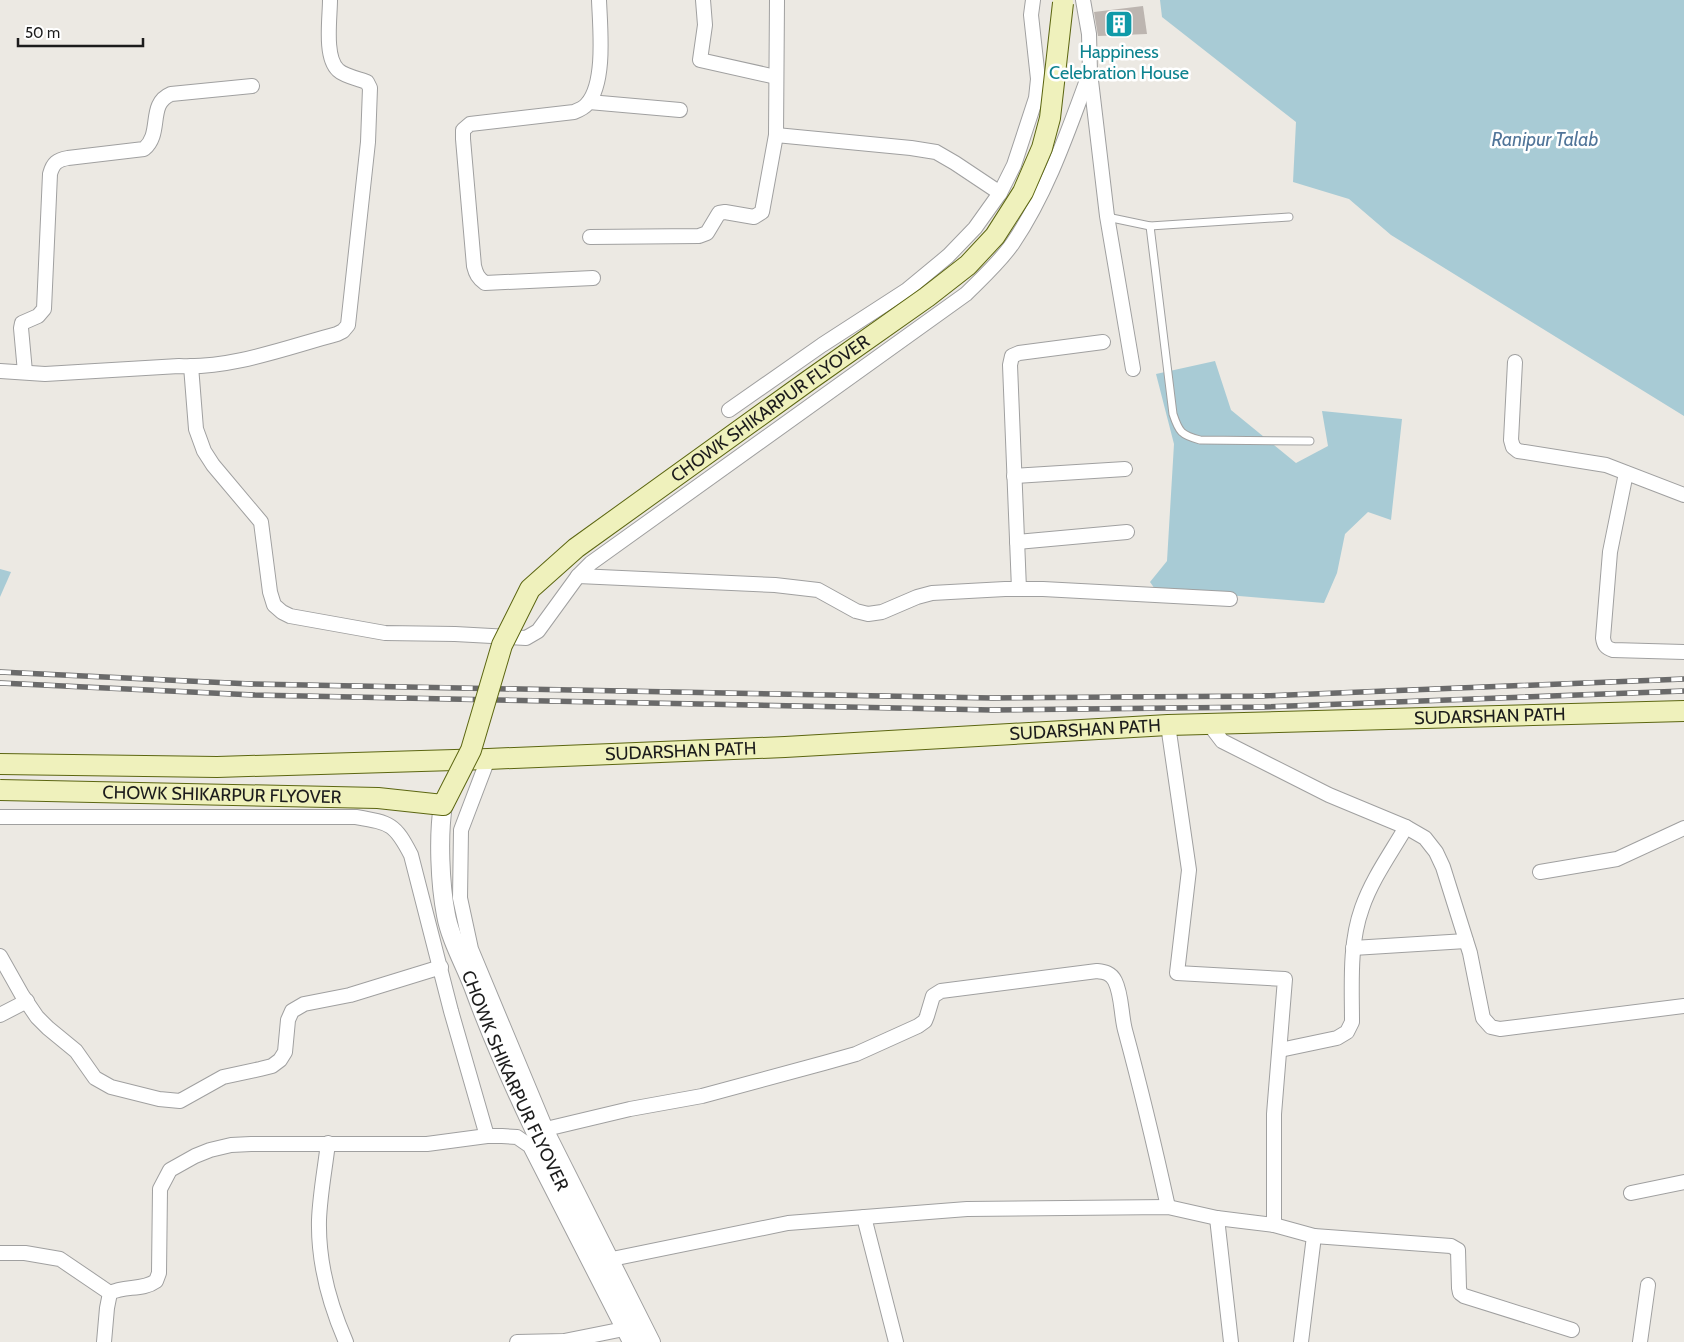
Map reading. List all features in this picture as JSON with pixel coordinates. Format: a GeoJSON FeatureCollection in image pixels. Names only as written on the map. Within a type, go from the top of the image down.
{"type":"FeatureCollection","features":[{"type":"Feature","properties":{"kind":"main road","name":"CHOWK SHIKARPUR FLYOVER"},"geometry":{"type":"LineString","coordinates":[[0,790],[378,798],[443,805],[472,750],[502,645],[530,589],[576,548],[927,298],[968,265],[995,236],[1023,192],[1042,148],[1050,118],[1063,1]]}},
{"type":"Feature","properties":{"kind":"main road","name":"SUDARSHAN PATH"},"geometry":{"type":"LineString","coordinates":[[0,764],[217,767],[488,759],[786,747],[1168,725],[1684,711]]}},
{"type":"Feature","properties":{"kind":"street"},"geometry":{"type":"LineString","coordinates":[[0,371],[45,374],[191,366],[237,361],[338,334],[343,331],[348,325],[368,142],[370,88],[367,82],[339,72],[332,63],[329,52],[330,0]]}},
{"type":"Feature","properties":{"kind":"street"},"geometry":{"type":"LineString","coordinates":[[594,278],[485,283],[480,280],[474,266],[463,130],[470,124],[574,112],[583,108],[589,102],[597,81],[600,58],[599,0]]}},
{"type":"Feature","properties":{"kind":"street"},"geometry":{"type":"LineString","coordinates":[[703,0],[705,25],[700,60],[776,77]]}},
{"type":"Feature","properties":{"kind":"street"},"geometry":{"type":"LineString","coordinates":[[590,236],[699,236],[707,233],[719,213],[725,212],[754,217],[760,215],[764,208],[776,135],[777,0]]}},
{"type":"Feature","properties":{"kind":"street"},"geometry":{"type":"LineString","coordinates":[[729,410],[822,345],[907,290],[948,256],[975,228],[1000,193],[1014,165],[1036,98],[1038,79],[1031,15],[1033,0]]}},
{"type":"Feature","properties":{"kind":"street"},"geometry":{"type":"LineString","coordinates":[[1083,0],[1107,216],[1133,369]]}},
{"type":"Feature","properties":{"kind":"street"},"geometry":{"type":"LineString","coordinates":[[191,366],[196,429],[204,451],[213,465],[262,522],[270,592],[274,605],[282,612],[290,616],[385,633],[526,638],[538,631],[578,576],[599,557],[966,294],[1012,245],[1033,211],[1053,169],[1090,72]]}},
{"type":"Feature","properties":{"kind":"street"},"geometry":{"type":"LineString","coordinates":[[26,372],[21,328],[22,323],[38,316],[44,309],[50,174],[52,166],[58,160],[68,158],[144,149],[152,140],[158,103],[164,97],[171,94],[252,86]]}},
{"type":"Feature","properties":{"kind":"street"},"geometry":{"type":"LineString","coordinates":[[589,102],[680,110]]}},
{"type":"Feature","properties":{"kind":"street"},"geometry":{"type":"LineString","coordinates":[[776,135],[936,152],[1000,193]]}},
{"type":"Feature","properties":{"kind":"street"},"geometry":{"type":"LineString","coordinates":[[1019,589],[1010,365],[1012,356],[1019,353],[1104,342]]}},
{"type":"Feature","properties":{"kind":"street"},"geometry":{"type":"LineString","coordinates":[[1515,362],[1511,440],[1513,447],[1518,451],[1606,466],[1684,496]]}},
{"type":"Feature","properties":{"kind":"street"},"geometry":{"type":"LineString","coordinates":[[1014,476],[1124,469]]}},
{"type":"Feature","properties":{"kind":"street"},"geometry":{"type":"LineString","coordinates":[[1626,473],[1606,581],[1604,644],[1607,648],[1613,650],[1684,652]]}},
{"type":"Feature","properties":{"kind":"street"},"geometry":{"type":"LineString","coordinates":[[1017,542],[1127,532]]}},
{"type":"Feature","properties":{"kind":"street"},"geometry":{"type":"LineString","coordinates":[[578,576],[775,585],[818,590],[856,611],[868,614],[882,612],[917,597],[932,593],[1019,589],[1072,590],[1230,600]]}},
{"type":"Feature","properties":{"kind":"street"},"geometry":{"type":"LineString","coordinates":[[1209,724],[1222,741],[1329,795],[1406,827],[1424,838],[1436,852],[1443,867],[1466,941],[1483,1018],[1491,1027],[1500,1029],[1684,1006]]}},
{"type":"Feature","properties":{"kind":"street"},"geometry":{"type":"LineString","coordinates":[[1168,725],[1189,870],[1177,973],[1285,979],[1274,1114],[1274,1225]]}},
{"type":"Feature","properties":{"kind":"street"},"geometry":{"type":"LineString","coordinates":[[488,759],[461,830],[460,898],[471,949],[546,1129],[653,1342]]}},
{"type":"Feature","properties":{"kind":"street","name":"CHOWK SHIKARPUR FLYOVER"},"geometry":{"type":"LineString","coordinates":[[443,805],[440,825],[443,884],[446,916],[456,944],[480,1007],[536,1134],[641,1342]]}},
{"type":"Feature","properties":{"kind":"street"},"geometry":{"type":"LineString","coordinates":[[0,817],[356,817],[383,822],[399,832],[412,856],[440,967],[487,1136]]}},
{"type":"Feature","properties":{"kind":"street"},"geometry":{"type":"LineString","coordinates":[[1280,1050],[1337,1038],[1347,1032],[1352,1022],[1353,948],[1361,909],[1372,885],[1406,827]]}},
{"type":"Feature","properties":{"kind":"street"},"geometry":{"type":"LineString","coordinates":[[1540,872],[1617,859],[1684,828]]}},
{"type":"Feature","properties":{"kind":"street"},"geometry":{"type":"LineString","coordinates":[[1353,948],[1466,941]]}},
{"type":"Feature","properties":{"kind":"street"},"geometry":{"type":"LineString","coordinates":[[0,956],[27,1002],[48,1028],[76,1051],[88,1070],[103,1084],[159,1099],[180,1101],[223,1077],[260,1070],[272,1066],[280,1060],[285,1052],[288,1020],[292,1011],[304,1004],[350,995],[440,967]]}},
{"type":"Feature","properties":{"kind":"street"},"geometry":{"type":"LineString","coordinates":[[546,1129],[630,1109],[702,1096],[856,1054],[925,1021],[933,996],[941,991],[1097,971],[1108,973],[1116,983],[1124,1026],[1150,1123],[1168,1207]]}},
{"type":"Feature","properties":{"kind":"street"},"geometry":{"type":"LineString","coordinates":[[0,1015],[27,1002]]}},
{"type":"Feature","properties":{"kind":"street"},"geometry":{"type":"LineString","coordinates":[[104,1342],[110,1293],[118,1288],[149,1286],[156,1281],[159,1260],[160,1189],[170,1170],[195,1156],[231,1145],[328,1143],[427,1144],[487,1136],[517,1137],[530,1146],[630,1342]]}},
{"type":"Feature","properties":{"kind":"street"},"geometry":{"type":"LineString","coordinates":[[328,1143],[320,1212],[320,1248],[330,1303],[346,1342]]}},
{"type":"Feature","properties":{"kind":"street"},"geometry":{"type":"LineString","coordinates":[[1631,1193],[1684,1182]]}},
{"type":"Feature","properties":{"kind":"street"},"geometry":{"type":"LineString","coordinates":[[612,1260],[788,1223],[967,1209],[1168,1207],[1217,1218],[1274,1225],[1314,1236],[1451,1246],[1458,1250],[1459,1288],[1460,1293],[1464,1296],[1572,1330]]}},
{"type":"Feature","properties":{"kind":"street"},"geometry":{"type":"LineString","coordinates":[[864,1217],[896,1342]]}},
{"type":"Feature","properties":{"kind":"street"},"geometry":{"type":"LineString","coordinates":[[1217,1218],[1231,1342]]}},
{"type":"Feature","properties":{"kind":"street"},"geometry":{"type":"LineString","coordinates":[[1301,1342],[1314,1236]]}},
{"type":"Feature","properties":{"kind":"street"},"geometry":{"type":"LineString","coordinates":[[0,1253],[35,1254],[60,1259],[110,1293]]}},
{"type":"Feature","properties":{"kind":"street"},"geometry":{"type":"LineString","coordinates":[[1640,1342],[1648,1285]]}},
{"type":"Feature","properties":{"kind":"street"},"geometry":{"type":"LineString","coordinates":[[517,1342],[564,1341],[624,1329]]}},
{"type":"Feature","properties":{"kind":"lane"},"geometry":{"type":"LineString","coordinates":[[1107,216],[1150,226],[1289,217]]}},
{"type":"Feature","properties":{"kind":"lane"},"geometry":{"type":"LineString","coordinates":[[1150,226],[1173,414],[1178,427],[1186,436],[1200,440],[1310,441]]}},
{"type":"Feature","properties":{"kind":"water","name":"Ranipur Talab"},"geometry":{"type":"Polygon","coordinates":[[[1160,0],[1684,0],[1684,416],[1391,235],[1349,199],[1293,182],[1296,122],[1162,17],[1160,0]]]}},
{"type":"Feature","properties":{"kind":"water"},"geometry":{"type":"Polygon","coordinates":[[[1215,361],[1231,410],[1296,463],[1328,446],[1322,411],[1402,419],[1391,520],[1368,512],[1345,534],[1337,573],[1324,603],[1155,589],[1150,582],[1167,561],[1174,444],[1156,374],[1215,361]]]}},
{"type":"Feature","properties":{"kind":"water"},"geometry":{"type":"Polygon","coordinates":[[[0,569],[11,572],[0,597],[0,569]]]}},
{"type":"Feature","properties":{"kind":"building","name":"Happiness Celebration House"},"geometry":{"type":"Polygon","coordinates":[[[1143,6],[1147,34],[1098,36],[1094,12],[1143,6]]]}},
{"type":"Feature","properties":{"kind":"railway"},"geometry":{"type":"LineString","coordinates":[[0,672],[251,684],[992,698],[1262,696],[1684,679]]}},
{"type":"Feature","properties":{"kind":"railway"},"geometry":{"type":"LineString","coordinates":[[0,683],[254,695],[992,710],[1264,707],[1684,691]]}},
{"type":"Feature","properties":{"kind":"place","name":"Happiness Celebration House"},"geometry":{"type":"Point","coordinates":[1119,24]}}]}
